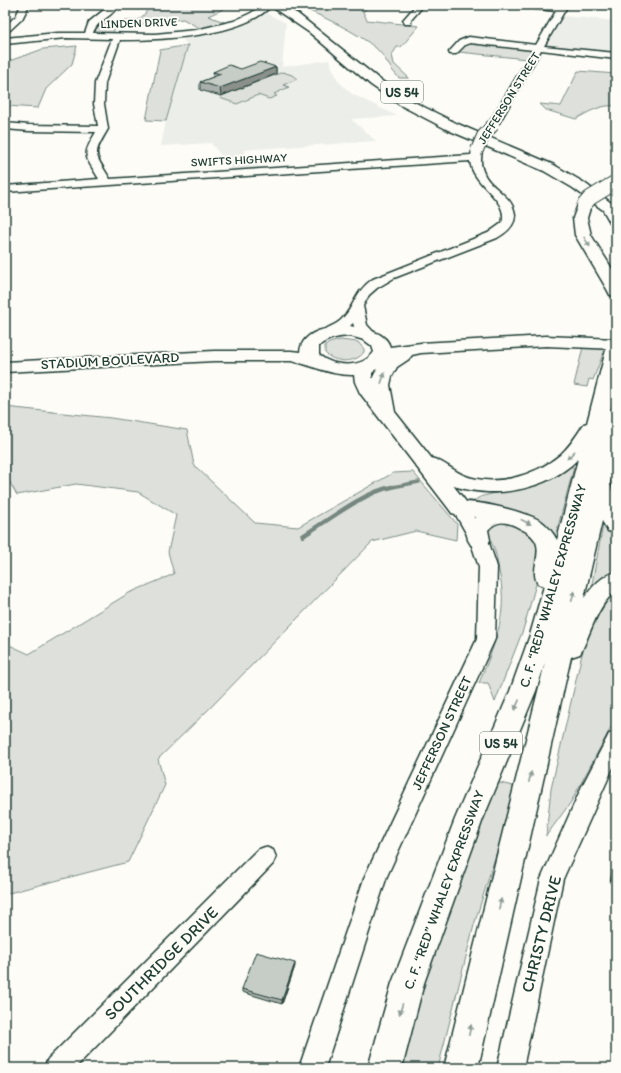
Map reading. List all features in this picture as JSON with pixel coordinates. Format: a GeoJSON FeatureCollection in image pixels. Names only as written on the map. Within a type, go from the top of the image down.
{"type":"FeatureCollection","features":[{"type":"Feature","properties":{"kind":"main road","name":"US 54"},"geometry":{"type":"LineString","coordinates":[[283,7],[300,13],[399,90],[442,114],[561,165],[588,181],[616,202]]}},
{"type":"Feature","properties":{"kind":"main road","name":"US 54"},"geometry":{"type":"LineString","coordinates":[[283,7],[375,82],[404,102],[453,128],[549,168],[578,185],[609,208],[616,222]]}},
{"type":"Feature","properties":{"kind":"main road"},"geometry":{"type":"LineString","coordinates":[[616,182],[590,198],[584,205],[580,218],[583,235],[616,291]]}},
{"type":"Feature","properties":{"kind":"main road"},"geometry":{"type":"LineString","coordinates":[[214,356],[289,346],[322,336],[350,331],[375,339],[468,345]]}},
{"type":"Feature","properties":{"kind":"main road"},"geometry":{"type":"LineString","coordinates":[[322,336],[311,343],[309,350],[310,356],[387,416]]}},
{"type":"Feature","properties":{"kind":"main road"},"geometry":{"type":"LineString","coordinates":[[214,356],[291,356],[348,370],[375,363],[383,354],[383,348],[375,339]]}},
{"type":"Feature","properties":{"kind":"main road"},"geometry":{"type":"LineString","coordinates":[[387,416],[367,389],[363,381],[363,373],[365,369],[390,352],[397,350],[546,341],[615,350]]}},
{"type":"Feature","properties":{"kind":"main road"},"geometry":{"type":"LineString","coordinates":[[387,416],[381,383],[389,366],[399,356],[447,347]]}},
{"type":"Feature","properties":{"kind":"main road","name":"C. F. “RED” WHALEY EXPRESSWAY"},"geometry":{"type":"LineString","coordinates":[[461,1068],[601,481],[615,350]]}},
{"type":"Feature","properties":{"kind":"main road","name":"STADIUM BOULEVARD"},"geometry":{"type":"LineString","coordinates":[[5,367],[214,356]]}},
{"type":"Feature","properties":{"kind":"main road"},"geometry":{"type":"LineString","coordinates":[[459,506],[474,495],[533,478],[565,461],[608,414]]}},
{"type":"Feature","properties":{"kind":"main road","name":"C. F. “RED” WHALEY EXPRESSWAY"},"geometry":{"type":"LineString","coordinates":[[384,1068],[408,983],[469,819],[523,691],[542,634],[608,414]]}},
{"type":"Feature","properties":{"kind":"main road","name":"JEFFERSON STREET"},"geometry":{"type":"LineString","coordinates":[[387,416],[426,462],[459,506]]}},
{"type":"Feature","properties":{"kind":"main road"},"geometry":{"type":"LineString","coordinates":[[426,462],[460,481],[482,486],[504,487]]}},
{"type":"Feature","properties":{"kind":"main road"},"geometry":{"type":"LineString","coordinates":[[601,481],[606,507],[610,518],[616,526]]}},
{"type":"Feature","properties":{"kind":"main road"},"geometry":{"type":"LineString","coordinates":[[459,506],[521,520],[533,526],[542,533],[548,544],[550,554],[544,589],[542,634]]}},
{"type":"Feature","properties":{"kind":"main road"},"geometry":{"type":"LineString","coordinates":[[479,540],[477,530],[481,523],[496,516],[505,516]]}},
{"type":"Feature","properties":{"kind":"main road"},"geometry":{"type":"LineString","coordinates":[[550,695],[587,612],[602,590],[616,580]]}},
{"type":"Feature","properties":{"kind":"street"},"geometry":{"type":"LineString","coordinates":[[5,30],[19,16],[25,5]]}},
{"type":"Feature","properties":{"kind":"street"},"geometry":{"type":"LineString","coordinates":[[88,36],[92,24],[112,9],[114,5]]}},
{"type":"Feature","properties":{"kind":"street","name":"LINDEN DRIVE"},"geometry":{"type":"LineString","coordinates":[[5,41],[60,36],[164,36],[223,26],[249,18],[268,5]]}},
{"type":"Feature","properties":{"kind":"street"},"geometry":{"type":"LineString","coordinates":[[408,22],[407,20],[420,5]]}},
{"type":"Feature","properties":{"kind":"street"},"geometry":{"type":"LineString","coordinates":[[520,5],[563,7]]}},
{"type":"Feature","properties":{"kind":"street","name":"JEFFERSON STREET"},"geometry":{"type":"LineString","coordinates":[[322,336],[336,330],[348,322],[363,293],[369,287],[381,280],[485,239],[504,228],[509,221],[509,209],[506,204],[482,181],[475,169],[476,154],[483,136],[494,123],[563,7]]}},
{"type":"Feature","properties":{"kind":"street"},"geometry":{"type":"LineString","coordinates":[[106,182],[91,156],[91,149],[103,129],[99,104],[100,83],[117,37]]}},
{"type":"Feature","properties":{"kind":"street"},"geometry":{"type":"LineString","coordinates":[[453,52],[462,42],[469,40],[616,56]]}},
{"type":"Feature","properties":{"kind":"street"},"geometry":{"type":"LineString","coordinates":[[5,126],[29,128],[103,129]]}},
{"type":"Feature","properties":{"kind":"street","name":"SWIFTS HIGHWAY"},"geometry":{"type":"LineString","coordinates":[[5,189],[476,154]]}},
{"type":"Feature","properties":{"kind":"street"},"geometry":{"type":"LineString","coordinates":[[357,306],[360,326],[375,339]]}},
{"type":"Feature","properties":{"kind":"street","name":"JEFFERSON STREET"},"geometry":{"type":"LineString","coordinates":[[312,1068],[376,876],[486,639],[488,567],[479,540],[459,506]]}},
{"type":"Feature","properties":{"kind":"street","name":"CHRISTY DRIVE"},"geometry":{"type":"LineString","coordinates":[[510,1068],[552,879],[593,786],[616,740]]}},
{"type":"Feature","properties":{"kind":"street","name":"SOUTHRIDGE DRIVE"},"geometry":{"type":"LineString","coordinates":[[64,1065],[265,857]]}},
{"type":"Feature","properties":{"kind":"shaded area"},"geometry":{"type":"Polygon","coordinates":[[[149,5],[227,5],[228,7],[208,16],[227,23],[201,29],[183,19],[116,27],[111,35],[94,32],[97,24],[138,20],[145,14],[149,5]]]}},
{"type":"Feature","properties":{"kind":"shaded area"},"geometry":{"type":"Polygon","coordinates":[[[296,5],[370,5],[363,12],[367,20],[419,26],[401,47],[397,47],[392,55],[394,64],[409,78],[399,78],[380,52],[369,42],[338,24],[296,5]]]}},
{"type":"Feature","properties":{"kind":"shaded area"},"geometry":{"type":"Polygon","coordinates":[[[264,12],[286,23],[282,67],[329,60],[338,81],[352,94],[397,116],[351,119],[376,141],[243,150],[261,169],[233,171],[211,143],[161,146],[166,121],[188,46],[180,35],[264,12]]]}},
{"type":"Feature","properties":{"kind":"shaded area"},"geometry":{"type":"Polygon","coordinates":[[[563,16],[616,21],[616,54],[547,46],[546,45],[563,16]]]}},
{"type":"Feature","properties":{"kind":"shaded area"},"geometry":{"type":"Polygon","coordinates":[[[468,42],[533,49],[527,59],[459,52],[468,42]]]}},
{"type":"Feature","properties":{"kind":"shaded area"},"geometry":{"type":"Polygon","coordinates":[[[188,45],[166,121],[146,120],[160,50],[188,45]]]}},
{"type":"Feature","properties":{"kind":"shaded area"},"geometry":{"type":"Polygon","coordinates":[[[77,46],[72,64],[46,89],[38,108],[5,106],[5,60],[12,60],[43,49],[77,46]]]}},
{"type":"Feature","properties":{"kind":"shaded area"},"geometry":{"type":"Polygon","coordinates":[[[578,71],[616,74],[616,106],[600,107],[576,119],[546,110],[540,104],[561,106],[578,71]]]}},
{"type":"Feature","properties":{"kind":"shaded area"},"geometry":{"type":"Polygon","coordinates":[[[283,72],[292,75],[297,79],[283,85],[289,87],[274,94],[277,96],[269,99],[258,95],[237,104],[220,98],[221,96],[283,72]]]}},
{"type":"Feature","properties":{"kind":"shaded area"},"geometry":{"type":"Polygon","coordinates":[[[340,340],[358,342],[364,349],[364,352],[356,359],[345,361],[334,359],[325,353],[325,346],[329,343],[340,340]]]}},
{"type":"Feature","properties":{"kind":"shaded area"},"geometry":{"type":"Polygon","coordinates":[[[583,347],[605,349],[593,380],[589,379],[587,387],[574,385],[583,347]]]}},
{"type":"Feature","properties":{"kind":"shaded area"},"geometry":{"type":"Polygon","coordinates":[[[5,407],[111,418],[187,430],[194,465],[255,523],[298,527],[393,473],[413,472],[457,524],[456,540],[416,531],[372,542],[210,708],[158,759],[165,785],[128,862],[5,894],[5,643],[29,654],[129,593],[174,574],[168,552],[176,515],[138,492],[76,484],[17,495],[9,481],[5,482],[5,407]]]}},
{"type":"Feature","properties":{"kind":"shaded area"},"geometry":{"type":"Polygon","coordinates":[[[567,467],[574,467],[556,534],[553,535],[472,505],[476,499],[485,495],[508,490],[567,467]]]}},
{"type":"Feature","properties":{"kind":"shaded area"},"geometry":{"type":"Polygon","coordinates":[[[604,520],[616,533],[616,574],[591,589],[604,520]]]}},
{"type":"Feature","properties":{"kind":"shaded area"},"geometry":{"type":"Polygon","coordinates":[[[503,522],[515,524],[524,528],[540,544],[538,577],[523,630],[495,702],[488,683],[479,683],[498,631],[502,604],[502,591],[497,558],[488,537],[487,529],[493,524],[503,522]]]}},
{"type":"Feature","properties":{"kind":"shaded area"},"geometry":{"type":"Polygon","coordinates":[[[616,586],[616,718],[571,802],[546,836],[551,789],[582,654],[593,624],[616,586]]]}},
{"type":"Feature","properties":{"kind":"shaded area"},"geometry":{"type":"Polygon","coordinates":[[[496,782],[517,787],[474,925],[438,1068],[398,1068],[426,967],[496,782]]]}},
{"type":"Feature","properties":{"kind":"building"},"geometry":{"type":"Polygon","coordinates":[[[260,62],[276,67],[220,88],[200,82],[221,74],[213,72],[229,65],[241,69],[260,62]]]}},
{"type":"Feature","properties":{"kind":"building"},"geometry":{"type":"Polygon","coordinates":[[[616,853],[616,876],[612,875],[616,853]]]}},
{"type":"Feature","properties":{"kind":"building"},"geometry":{"type":"Polygon","coordinates":[[[256,952],[295,963],[282,1000],[242,989],[256,952]]]}},
{"type":"Feature","properties":{"kind":"waterway"},"geometry":{"type":"LineString","coordinates":[[391,487],[419,482]]}},
{"type":"Feature","properties":{"kind":"waterway"},"geometry":{"type":"LineString","coordinates":[[303,536],[359,500],[370,494],[391,487]]}},
{"type":"Feature","properties":{"kind":"waterway"},"geometry":{"type":"LineString","coordinates":[[387,488],[391,487]]}}]}
